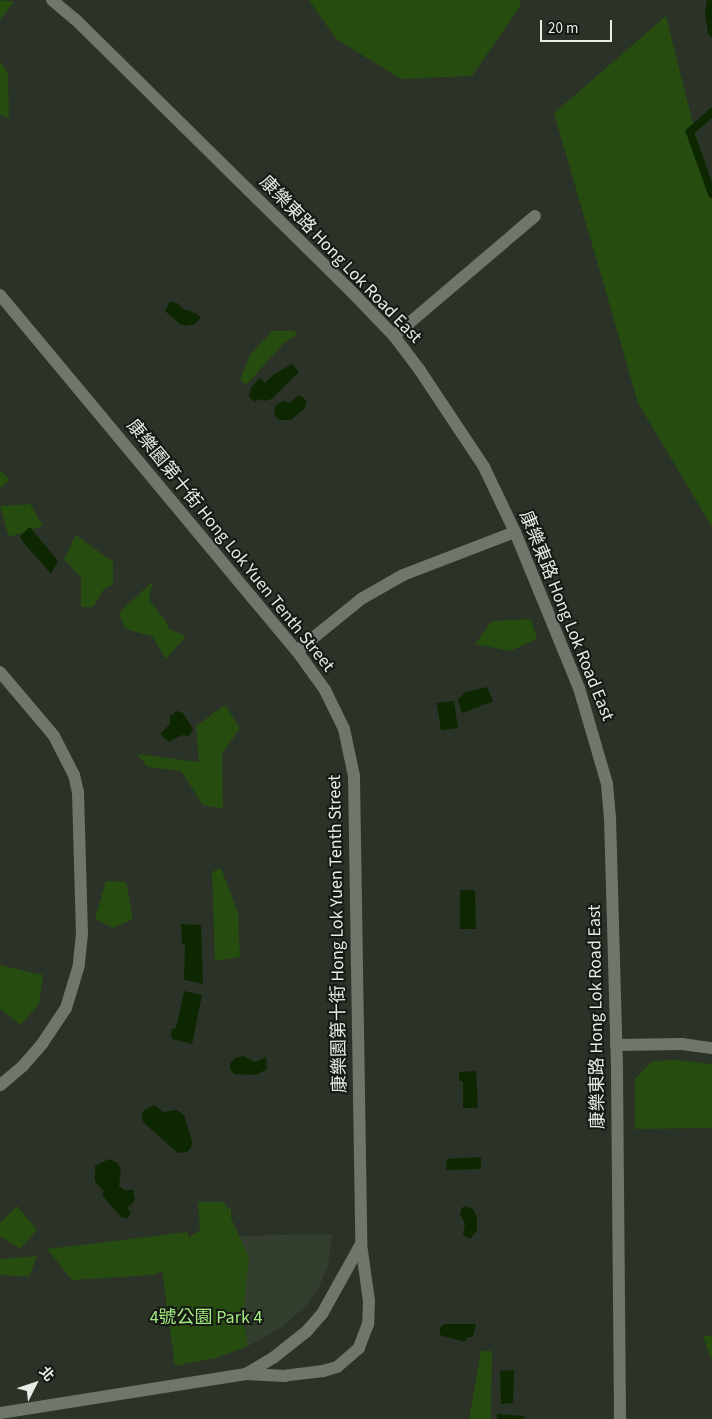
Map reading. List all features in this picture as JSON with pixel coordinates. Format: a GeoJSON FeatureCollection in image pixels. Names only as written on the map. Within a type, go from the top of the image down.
{"type":"FeatureCollection","features":[{"type":"Feature","properties":{"kind":"street","name":"康樂東路 Hong Lok Road East"},"geometry":{"type":"LineString","coordinates":[[52,0],[96,40],[334,274],[394,336],[419,369],[484,467],[515,532],[580,688],[607,784],[610,817],[616,1045],[620,1419]]}},
{"type":"Feature","properties":{"kind":"street"},"geometry":{"type":"LineString","coordinates":[[394,336],[535,216]]}},
{"type":"Feature","properties":{"kind":"street","name":"康樂園第十街 Hong Lok Yuen Tenth Street"},"geometry":{"type":"LineString","coordinates":[[0,295],[297,651],[325,690],[340,722],[354,776],[360,1244],[369,1301],[368,1324],[359,1348],[337,1366],[323,1371],[285,1376],[246,1374],[0,1413]]}},
{"type":"Feature","properties":{"kind":"street"},"geometry":{"type":"LineString","coordinates":[[297,651],[361,599],[403,575],[515,532]]}},
{"type":"Feature","properties":{"kind":"street"},"geometry":{"type":"LineString","coordinates":[[0,672],[54,736],[74,775],[78,792],[82,934],[79,965],[66,1008],[36,1051],[23,1066],[0,1084]]}},
{"type":"Feature","properties":{"kind":"street"},"geometry":{"type":"LineString","coordinates":[[616,1045],[682,1044],[712,1048]]}},
{"type":"Feature","properties":{"kind":"street","name":"康樂園第十街 Hong Lok Yuen Tenth Street"},"geometry":{"type":"LineString","coordinates":[[246,1374],[273,1358],[307,1331],[322,1314],[360,1244]]}},
{"type":"Feature","properties":{"kind":"shaded area"},"geometry":{"type":"Polygon","coordinates":[[[170,302],[177,303],[183,309],[201,317],[195,324],[186,326],[180,324],[165,311],[170,302]]]}},
{"type":"Feature","properties":{"kind":"shaded area"},"geometry":{"type":"Polygon","coordinates":[[[292,364],[299,372],[272,399],[264,401],[258,399],[255,402],[249,397],[251,387],[260,378],[265,383],[274,374],[292,364]]]}},
{"type":"Feature","properties":{"kind":"shaded area"},"geometry":{"type":"Polygon","coordinates":[[[299,395],[307,401],[304,409],[291,420],[279,420],[274,414],[276,405],[283,401],[290,403],[299,395]]]}},
{"type":"Feature","properties":{"kind":"shaded area"},"geometry":{"type":"Polygon","coordinates":[[[30,527],[58,561],[51,574],[20,536],[30,527]]]}},
{"type":"Feature","properties":{"kind":"shaded area"},"geometry":{"type":"Polygon","coordinates":[[[487,687],[493,701],[462,713],[458,699],[466,692],[487,687]]]}},
{"type":"Feature","properties":{"kind":"shaded area"},"geometry":{"type":"Polygon","coordinates":[[[454,701],[458,728],[441,730],[437,703],[454,701]]]}},
{"type":"Feature","properties":{"kind":"shaded area"},"geometry":{"type":"Polygon","coordinates":[[[177,711],[183,713],[193,729],[189,736],[182,735],[169,742],[160,734],[170,724],[170,716],[177,711]]]}},
{"type":"Feature","properties":{"kind":"shaded area"},"geometry":{"type":"Polygon","coordinates":[[[460,890],[475,890],[476,929],[460,929],[460,890]]]}},
{"type":"Feature","properties":{"kind":"shaded area"},"geometry":{"type":"Polygon","coordinates":[[[181,924],[201,925],[203,984],[184,980],[185,945],[182,944],[181,924]]]}},
{"type":"Feature","properties":{"kind":"shaded area"},"geometry":{"type":"Polygon","coordinates":[[[184,991],[202,995],[192,1044],[173,1039],[171,1035],[172,1029],[176,1028],[184,991]]]}},
{"type":"Feature","properties":{"kind":"shaded area"},"geometry":{"type":"Polygon","coordinates":[[[243,1056],[255,1062],[266,1057],[267,1069],[256,1075],[234,1074],[230,1069],[230,1063],[235,1058],[243,1056]]]}},
{"type":"Feature","properties":{"kind":"shaded area"},"geometry":{"type":"Polygon","coordinates":[[[476,1071],[478,1108],[463,1108],[463,1082],[459,1080],[459,1072],[476,1071]]]}},
{"type":"Feature","properties":{"kind":"shaded area"},"geometry":{"type":"Polygon","coordinates":[[[154,1105],[163,1112],[177,1110],[184,1115],[192,1141],[191,1148],[187,1152],[178,1153],[143,1122],[142,1112],[154,1105]]]}},
{"type":"Feature","properties":{"kind":"shaded area"},"geometry":{"type":"Polygon","coordinates":[[[481,1157],[481,1169],[446,1170],[447,1159],[481,1157]]]}},
{"type":"Feature","properties":{"kind":"shaded area"},"geometry":{"type":"Polygon","coordinates":[[[109,1159],[117,1163],[121,1169],[119,1186],[124,1190],[133,1190],[135,1199],[127,1207],[131,1214],[127,1218],[121,1217],[102,1195],[104,1192],[95,1181],[95,1166],[109,1159]]]}},
{"type":"Feature","properties":{"kind":"shaded area"},"geometry":{"type":"Polygon","coordinates":[[[465,1206],[473,1209],[477,1217],[477,1231],[470,1239],[463,1235],[465,1224],[460,1214],[465,1206]]]}},
{"type":"Feature","properties":{"kind":"shaded area"},"geometry":{"type":"Polygon","coordinates":[[[332,1234],[328,1265],[319,1287],[308,1304],[281,1328],[248,1346],[231,1236],[332,1234]]]}},
{"type":"Feature","properties":{"kind":"shaded area"},"geometry":{"type":"Polygon","coordinates":[[[444,1324],[476,1324],[473,1337],[468,1337],[464,1342],[440,1335],[440,1328],[444,1324]]]}},
{"type":"Feature","properties":{"kind":"shaded area"},"geometry":{"type":"Polygon","coordinates":[[[514,1370],[513,1403],[501,1404],[500,1371],[514,1370]]]}},
{"type":"Feature","properties":{"kind":"shaded area"},"geometry":{"type":"Polygon","coordinates":[[[497,1414],[525,1416],[524,1419],[497,1419],[497,1414]]]}},
{"type":"Feature","properties":{"kind":"green space"},"geometry":{"type":"Polygon","coordinates":[[[0,0],[14,2],[0,20],[0,0]]]}},
{"type":"Feature","properties":{"kind":"green space"},"geometry":{"type":"Polygon","coordinates":[[[309,0],[519,0],[521,5],[472,76],[401,79],[336,39],[309,0]]]}},
{"type":"Feature","properties":{"kind":"green space"},"geometry":{"type":"Polygon","coordinates":[[[666,16],[712,199],[712,527],[638,403],[554,113],[666,16]]]}},
{"type":"Feature","properties":{"kind":"green space"},"geometry":{"type":"Polygon","coordinates":[[[0,61],[8,73],[9,118],[0,115],[0,61]]]}},
{"type":"Feature","properties":{"kind":"green space"},"geometry":{"type":"Polygon","coordinates":[[[272,331],[293,331],[298,334],[283,344],[246,385],[240,380],[250,355],[272,331]]]}},
{"type":"Feature","properties":{"kind":"green space"},"geometry":{"type":"Polygon","coordinates":[[[0,470],[10,480],[0,488],[0,470]]]}},
{"type":"Feature","properties":{"kind":"green space"},"geometry":{"type":"Polygon","coordinates":[[[30,504],[43,526],[9,537],[0,506],[30,504]]]}},
{"type":"Feature","properties":{"kind":"green space"},"geometry":{"type":"Polygon","coordinates":[[[76,535],[113,562],[113,584],[104,589],[93,607],[81,607],[81,578],[64,559],[76,535]]]}},
{"type":"Feature","properties":{"kind":"green space"},"geometry":{"type":"Polygon","coordinates":[[[153,581],[149,600],[166,621],[169,629],[186,636],[166,659],[152,636],[125,629],[119,613],[153,581]]]}},
{"type":"Feature","properties":{"kind":"green space"},"geometry":{"type":"Polygon","coordinates":[[[531,619],[537,639],[510,651],[475,644],[492,621],[531,619]]]}},
{"type":"Feature","properties":{"kind":"green space"},"geometry":{"type":"Polygon","coordinates":[[[225,705],[240,728],[222,754],[223,809],[203,805],[181,771],[148,767],[137,754],[199,762],[196,726],[225,705]]]}},
{"type":"Feature","properties":{"kind":"green space"},"geometry":{"type":"Polygon","coordinates":[[[221,868],[238,913],[240,957],[215,961],[212,872],[221,868]]]}},
{"type":"Feature","properties":{"kind":"green space"},"geometry":{"type":"Polygon","coordinates":[[[106,881],[126,882],[133,919],[113,928],[95,919],[106,881]]]}},
{"type":"Feature","properties":{"kind":"green space"},"geometry":{"type":"Polygon","coordinates":[[[0,965],[43,975],[39,1004],[21,1025],[0,1009],[0,965]]]}},
{"type":"Feature","properties":{"kind":"green space"},"geometry":{"type":"Polygon","coordinates":[[[677,1060],[712,1064],[712,1128],[635,1129],[635,1079],[652,1061],[677,1060]]]}},
{"type":"Feature","properties":{"kind":"green space","name":"4號公園 Park 4"},"geometry":{"type":"Polygon","coordinates":[[[198,1202],[224,1202],[228,1210],[231,1207],[231,1218],[249,1257],[243,1316],[248,1346],[216,1358],[175,1366],[162,1271],[154,1275],[72,1280],[47,1249],[188,1232],[188,1238],[200,1230],[198,1202]]]}},
{"type":"Feature","properties":{"kind":"green space"},"geometry":{"type":"Polygon","coordinates":[[[17,1206],[37,1230],[20,1249],[0,1236],[0,1223],[17,1206]]]}},
{"type":"Feature","properties":{"kind":"green space"},"geometry":{"type":"Polygon","coordinates":[[[37,1256],[29,1277],[0,1275],[0,1259],[37,1256]]]}},
{"type":"Feature","properties":{"kind":"green space"},"geometry":{"type":"Polygon","coordinates":[[[703,1336],[712,1336],[712,1359],[711,1359],[703,1336]]]}},
{"type":"Feature","properties":{"kind":"green space"},"geometry":{"type":"Polygon","coordinates":[[[481,1351],[492,1351],[491,1419],[469,1419],[481,1351]]]}},
{"type":"Feature","properties":{"kind":"waterway"},"geometry":{"type":"LineString","coordinates":[[711,0],[709,12],[712,33]]}},
{"type":"Feature","properties":{"kind":"waterway"},"geometry":{"type":"LineString","coordinates":[[712,112],[690,132],[712,194]]}}]}
